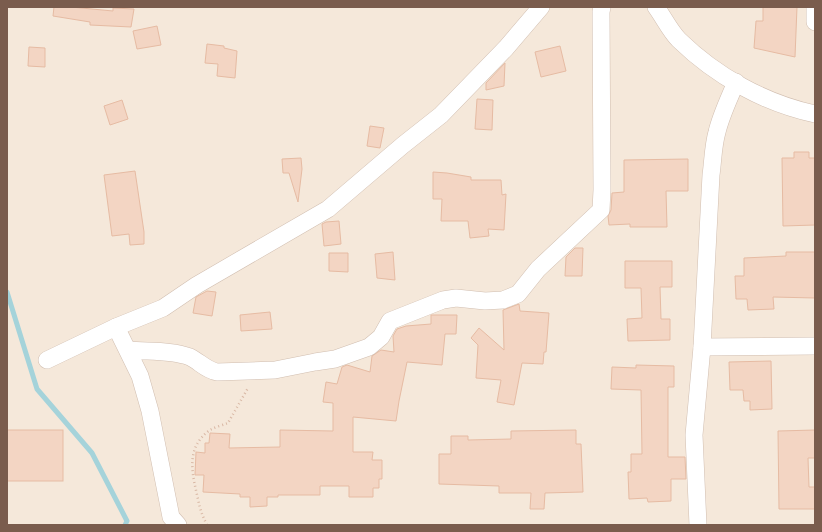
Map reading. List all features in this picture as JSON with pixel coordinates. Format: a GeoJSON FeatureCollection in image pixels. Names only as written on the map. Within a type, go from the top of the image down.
{"type":"FeatureCollection","features":[{"type":"Feature","properties":{"kind":"street"},"geometry":{"type":"LineString","coordinates":[[47,360],[116,327],[163,308],[192,288],[328,209],[402,145],[441,115],[506,48],[541,7]]}},
{"type":"Feature","properties":{"kind":"street"},"geometry":{"type":"LineString","coordinates":[[128,350],[176,353],[190,358],[211,371],[217,372],[275,370],[335,359],[370,347],[381,337],[390,321],[444,300],[456,298],[485,301],[503,300],[518,294],[538,269],[601,210],[602,7]]}},
{"type":"Feature","properties":{"kind":"street"},"geometry":{"type":"LineString","coordinates":[[656,7],[678,39],[711,67],[760,96],[798,110],[815,114]]}},
{"type":"Feature","properties":{"kind":"street"},"geometry":{"type":"LineString","coordinates":[[815,7],[815,22]]}},
{"type":"Feature","properties":{"kind":"street"},"geometry":{"type":"LineString","coordinates":[[698,525],[694,435],[702,347],[714,148],[724,109],[736,82]]}},
{"type":"Feature","properties":{"kind":"street"},"geometry":{"type":"LineString","coordinates":[[116,327],[140,376],[150,411],[171,516],[178,525]]}},
{"type":"Feature","properties":{"kind":"street"},"geometry":{"type":"LineString","coordinates":[[702,347],[815,346]]}},
{"type":"Feature","properties":{"kind":"path"},"geometry":{"type":"LineString","coordinates":[[207,525],[199,508],[193,477],[192,462],[195,448],[202,437],[211,429],[228,423],[259,371]]}},
{"type":"Feature","properties":{"kind":"shaded area"},"geometry":{"type":"Polygon","coordinates":[[[7,7],[815,7],[815,525],[7,525],[7,7]]]}},
{"type":"Feature","properties":{"kind":"building"},"geometry":{"type":"Polygon","coordinates":[[[54,7],[113,11],[113,8],[134,9],[131,27],[90,25],[90,22],[53,16],[54,7]]]}},
{"type":"Feature","properties":{"kind":"building"},"geometry":{"type":"Polygon","coordinates":[[[763,7],[797,7],[795,57],[754,48],[756,21],[763,21],[763,7]]]}},
{"type":"Feature","properties":{"kind":"building"},"geometry":{"type":"Polygon","coordinates":[[[157,26],[161,45],[137,49],[133,31],[157,26]]]}},
{"type":"Feature","properties":{"kind":"building"},"geometry":{"type":"Polygon","coordinates":[[[207,44],[224,46],[224,48],[237,51],[235,78],[217,76],[218,64],[205,63],[207,44]]]}},
{"type":"Feature","properties":{"kind":"building"},"geometry":{"type":"Polygon","coordinates":[[[560,46],[566,71],[541,77],[535,52],[560,46]]]}},
{"type":"Feature","properties":{"kind":"building"},"geometry":{"type":"Polygon","coordinates":[[[29,47],[45,48],[45,67],[28,66],[29,47]]]}},
{"type":"Feature","properties":{"kind":"building"},"geometry":{"type":"Polygon","coordinates":[[[505,63],[504,86],[486,90],[486,83],[505,63]]]}},
{"type":"Feature","properties":{"kind":"building"},"geometry":{"type":"Polygon","coordinates":[[[477,99],[493,100],[492,130],[475,129],[477,99]]]}},
{"type":"Feature","properties":{"kind":"building"},"geometry":{"type":"Polygon","coordinates":[[[122,100],[128,119],[110,125],[104,106],[122,100]]]}},
{"type":"Feature","properties":{"kind":"building"},"geometry":{"type":"Polygon","coordinates":[[[370,126],[384,128],[380,148],[367,146],[370,126]]]}},
{"type":"Feature","properties":{"kind":"building"},"geometry":{"type":"Polygon","coordinates":[[[794,152],[809,152],[809,158],[815,158],[815,225],[783,226],[782,158],[794,158],[794,152]]]}},
{"type":"Feature","properties":{"kind":"building"},"geometry":{"type":"Polygon","coordinates":[[[301,158],[302,169],[298,202],[289,173],[283,173],[282,159],[301,158]]]}},
{"type":"Feature","properties":{"kind":"building"},"geometry":{"type":"Polygon","coordinates":[[[688,159],[688,191],[666,191],[667,227],[630,227],[630,224],[609,225],[608,216],[611,210],[612,193],[624,192],[624,160],[688,159]]]}},
{"type":"Feature","properties":{"kind":"building"},"geometry":{"type":"Polygon","coordinates":[[[135,171],[144,232],[144,244],[130,245],[129,234],[112,236],[104,175],[135,171]]]}},
{"type":"Feature","properties":{"kind":"building"},"geometry":{"type":"Polygon","coordinates":[[[433,172],[471,177],[471,180],[501,180],[502,195],[506,194],[504,230],[488,229],[489,236],[470,238],[468,221],[441,221],[442,199],[433,199],[433,172]]]}},
{"type":"Feature","properties":{"kind":"building"},"geometry":{"type":"Polygon","coordinates":[[[339,221],[341,244],[324,246],[322,224],[326,222],[339,221]]]}},
{"type":"Feature","properties":{"kind":"building"},"geometry":{"type":"Polygon","coordinates":[[[575,248],[583,248],[582,276],[565,276],[566,257],[575,248]]]}},
{"type":"Feature","properties":{"kind":"building"},"geometry":{"type":"Polygon","coordinates":[[[393,252],[395,280],[377,278],[375,254],[393,252]]]}},
{"type":"Feature","properties":{"kind":"building"},"geometry":{"type":"Polygon","coordinates":[[[786,252],[815,252],[815,298],[773,297],[774,309],[748,310],[747,299],[736,299],[735,276],[744,276],[744,258],[786,256],[786,252]]]}},
{"type":"Feature","properties":{"kind":"building"},"geometry":{"type":"Polygon","coordinates":[[[329,253],[348,253],[348,272],[329,271],[329,253]]]}},
{"type":"Feature","properties":{"kind":"building"},"geometry":{"type":"Polygon","coordinates":[[[625,261],[672,261],[672,287],[660,287],[661,319],[670,319],[670,340],[628,341],[627,319],[642,318],[641,288],[625,288],[625,261]]]}},
{"type":"Feature","properties":{"kind":"building"},"geometry":{"type":"Polygon","coordinates":[[[207,291],[216,292],[212,316],[193,313],[196,297],[207,291]]]}},
{"type":"Feature","properties":{"kind":"building"},"geometry":{"type":"Polygon","coordinates":[[[519,304],[520,311],[549,313],[546,352],[544,352],[543,364],[522,363],[514,405],[497,402],[501,380],[476,378],[478,345],[471,338],[479,328],[504,350],[503,310],[519,304]]]}},
{"type":"Feature","properties":{"kind":"building"},"geometry":{"type":"Polygon","coordinates":[[[270,312],[272,329],[241,331],[240,315],[270,312]]]}},
{"type":"Feature","properties":{"kind":"building"},"geometry":{"type":"Polygon","coordinates":[[[431,315],[457,315],[456,334],[445,334],[442,365],[407,362],[396,421],[353,417],[353,452],[373,452],[372,460],[382,460],[382,479],[379,479],[379,488],[373,488],[373,497],[349,497],[349,486],[320,486],[320,495],[278,495],[278,497],[267,497],[267,506],[250,507],[250,497],[240,497],[240,494],[203,492],[204,475],[195,475],[196,452],[205,453],[205,443],[209,443],[210,433],[230,434],[229,448],[280,447],[280,430],[333,431],[333,403],[323,402],[326,382],[337,384],[342,367],[347,365],[370,372],[372,356],[381,350],[394,352],[393,336],[397,329],[406,326],[431,324],[431,315]]]}},
{"type":"Feature","properties":{"kind":"building"},"geometry":{"type":"Polygon","coordinates":[[[771,361],[772,409],[750,410],[750,401],[744,401],[743,390],[730,390],[729,362],[771,361]]]}},
{"type":"Feature","properties":{"kind":"building"},"geometry":{"type":"Polygon","coordinates":[[[636,365],[674,366],[674,387],[668,387],[668,457],[685,457],[686,479],[671,479],[671,501],[648,502],[647,498],[629,499],[628,472],[631,472],[631,454],[642,454],[641,390],[611,389],[612,367],[636,368],[636,365]]]}},
{"type":"Feature","properties":{"kind":"building"},"geometry":{"type":"Polygon","coordinates":[[[7,430],[63,430],[63,481],[7,481],[7,430]]]}},
{"type":"Feature","properties":{"kind":"building"},"geometry":{"type":"Polygon","coordinates":[[[576,430],[576,444],[581,444],[583,492],[545,493],[544,509],[530,509],[531,493],[499,493],[499,486],[439,484],[439,454],[451,454],[451,436],[468,436],[468,440],[511,439],[511,431],[576,430]]]}},
{"type":"Feature","properties":{"kind":"building"},"geometry":{"type":"Polygon","coordinates":[[[815,430],[815,458],[808,458],[809,487],[815,487],[815,509],[779,509],[778,431],[815,430]]]}},
{"type":"Feature","properties":{"kind":"waterway"},"geometry":{"type":"LineString","coordinates":[[7,292],[37,389],[92,453],[127,521],[125,525]]}}]}
